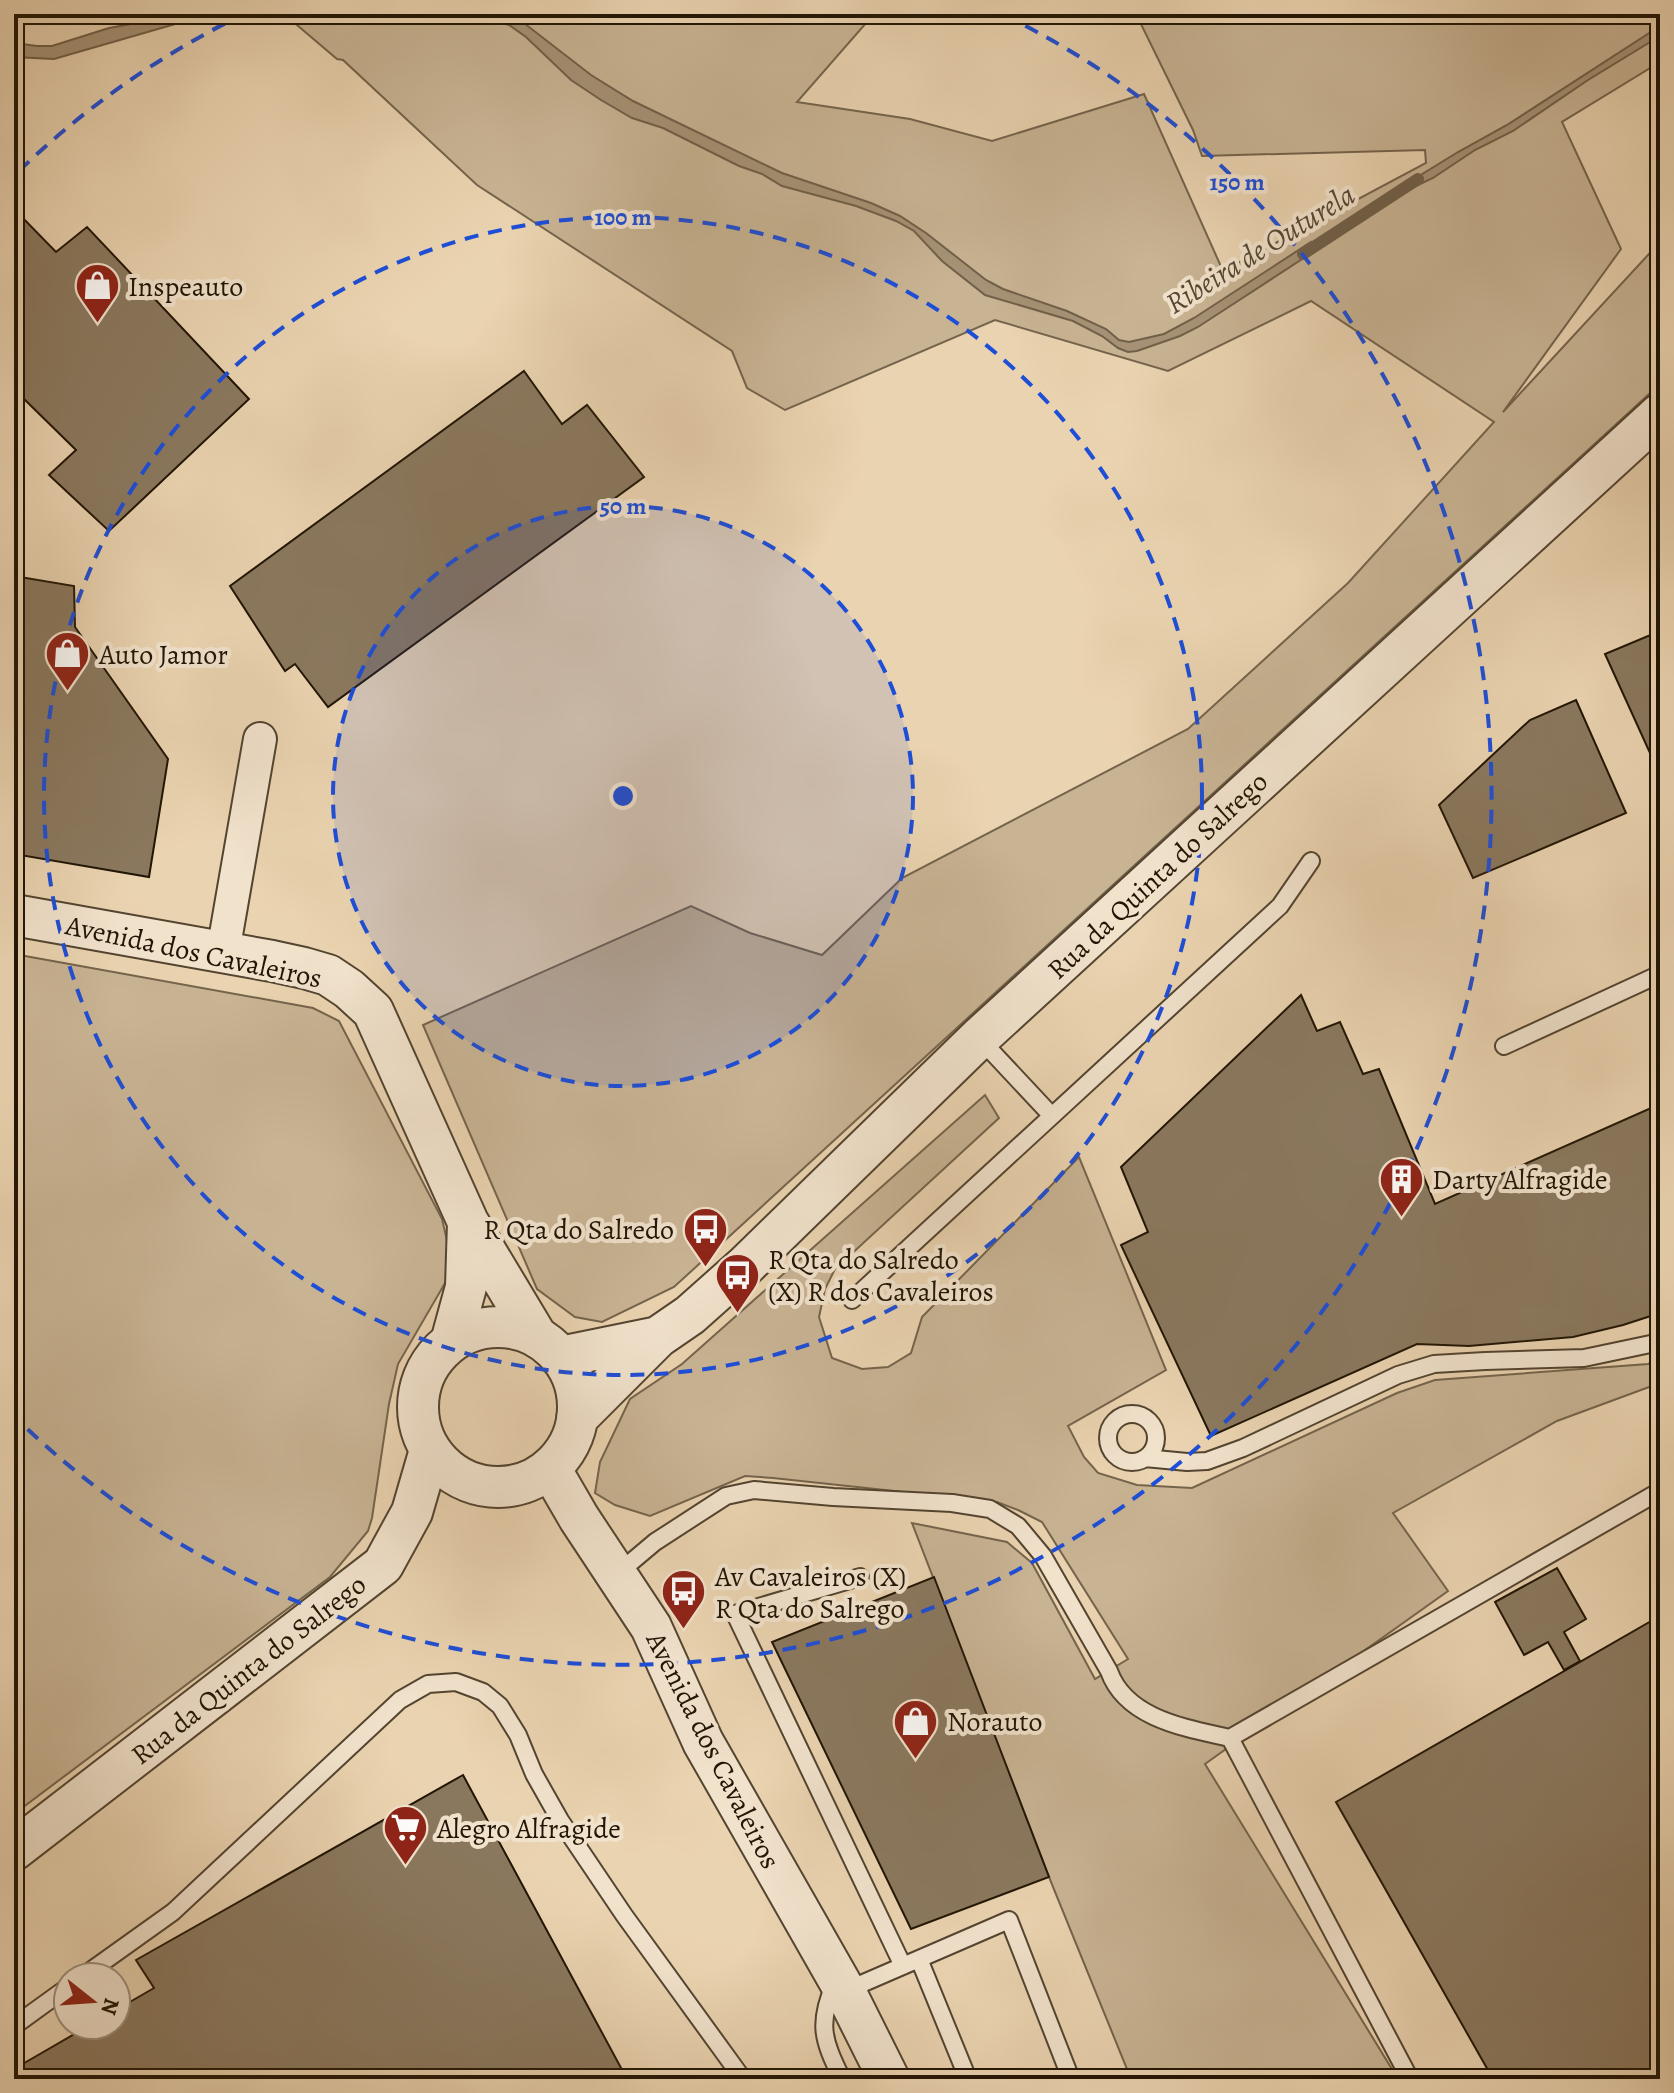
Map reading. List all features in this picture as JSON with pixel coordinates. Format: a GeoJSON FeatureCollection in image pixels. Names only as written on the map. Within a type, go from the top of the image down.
{"type":"FeatureCollection","features":[{"type":"Feature","properties":{"kind":"street","name":"Rua da Quinta do Salrego"},"geometry":{"type":"LineString","coordinates":[[577,1418],[658,1337],[690,1315],[745,1266],[979,1038],[1660,414]]}},
{"type":"Feature","properties":{"kind":"street"},"geometry":{"type":"LineString","coordinates":[[223,952],[260,739]]}},
{"type":"Feature","properties":{"kind":"street","name":"Avenida dos Cavaleiros"},"geometry":{"type":"LineString","coordinates":[[14,915],[272,961],[328,975],[349,989],[373,1011],[468,1222],[549,1347]]}},
{"type":"Feature","properties":{"kind":"street","name":"Avenida dos Cavaleiros"},"geometry":{"type":"LineString","coordinates":[[451,1342],[466,1287],[468,1222]]}},
{"type":"Feature","properties":{"kind":"street"},"geometry":{"type":"LineString","coordinates":[[493,1327],[516,1329],[549,1347],[571,1375],[577,1396],[573,1437],[564,1454],[527,1483],[499,1488],[472,1484],[448,1471],[430,1450],[420,1427],[417,1404],[423,1380],[434,1359],[451,1342],[471,1332],[493,1327]]}},
{"type":"Feature","properties":{"kind":"street","name":"Rua da Quinta do Salrego"},"geometry":{"type":"LineString","coordinates":[[549,1347],[658,1337]]}},
{"type":"Feature","properties":{"kind":"street","name":"Rua da Quinta do Salrego"},"geometry":{"type":"LineString","coordinates":[[14,1850],[383,1565],[412,1512],[430,1450]]}},
{"type":"Feature","properties":{"kind":"street","name":"Avenida dos Cavaleiros"},"geometry":{"type":"LineString","coordinates":[[550,1468],[651,1627],[703,1742],[841,1984],[889,2079]]}},
{"type":"Feature","properties":{"kind":"lane"},"geometry":{"type":"LineString","coordinates":[[852,1300],[1280,906],[1311,861]]}},
{"type":"Feature","properties":{"kind":"lane"},"geometry":{"type":"LineString","coordinates":[[1504,1046],[1660,974]]}},
{"type":"Feature","properties":{"kind":"lane"},"geometry":{"type":"LineString","coordinates":[[979,1038],[1052,1116]]}},
{"type":"Feature","properties":{"kind":"lane"},"geometry":{"type":"LineString","coordinates":[[1145,1458],[1207,1461],[1243,1448],[1398,1375],[1434,1364],[1584,1358],[1660,1342]]}},
{"type":"Feature","properties":{"kind":"lane"},"geometry":{"type":"LineString","coordinates":[[617,1574],[655,1542],[726,1496],[754,1490],[952,1503],[990,1509],[1018,1526],[1043,1556],[1112,1679],[1133,1705],[1176,1726],[1230,1738],[1660,1491]]}},
{"type":"Feature","properties":{"kind":"lane"},"geometry":{"type":"LineString","coordinates":[[860,1577],[735,1614],[968,2079]]}},
{"type":"Feature","properties":{"kind":"lane"},"geometry":{"type":"LineString","coordinates":[[104,1961],[173,1912],[400,1700],[428,1684],[456,1682],[483,1692],[500,1706],[518,1735],[534,1774],[560,1820],[624,1915],[743,2079]]}},
{"type":"Feature","properties":{"kind":"lane"},"geometry":{"type":"LineString","coordinates":[[1230,1738],[1410,2079]]}},
{"type":"Feature","properties":{"kind":"lane"},"geometry":{"type":"LineString","coordinates":[[842,2079],[823,2031],[827,2002],[841,1984],[911,1963],[1009,1920],[1071,2079]]}},
{"type":"Feature","properties":{"kind":"lane"},"geometry":{"type":"LineString","coordinates":[[14,2026],[52,1999]]}},
{"type":"Feature","properties":{"kind":"path"},"geometry":{"type":"LineString","coordinates":[[778,14],[796,18],[798,14]]}},
{"type":"Feature","properties":{"kind":"shaded area"},"geometry":{"type":"Polygon","coordinates":[[[163,14],[210,14],[54,59],[14,57],[14,43],[52,46],[163,14]]]}},
{"type":"Feature","properties":{"kind":"shaded area"},"geometry":{"type":"Polygon","coordinates":[[[284,14],[874,14],[797,102],[910,119],[992,141],[1144,94],[1223,271],[1426,163],[1425,150],[1202,156],[1193,130],[1136,14],[1660,14],[1660,62],[1562,122],[1621,249],[1503,412],[1660,242],[1660,384],[674,1287],[602,1322],[575,1317],[537,1289],[423,1025],[691,906],[750,933],[822,955],[902,878],[1188,729],[1348,583],[1494,422],[1311,301],[1168,371],[995,320],[785,410],[747,388],[732,351],[477,185],[343,60],[337,59],[284,14]]]}},
{"type":"Feature","properties":{"kind":"shaded area"},"geometry":{"type":"Polygon","coordinates":[[[474,14],[508,14],[520,20],[591,75],[633,101],[782,173],[900,216],[986,280],[1067,311],[1106,329],[1119,340],[1129,342],[1164,334],[1311,242],[1316,250],[1198,327],[1180,336],[1128,352],[1073,321],[985,295],[942,261],[914,231],[896,221],[856,206],[782,186],[663,128],[632,118],[571,80],[509,25],[474,14]]]}},
{"type":"Feature","properties":{"kind":"shaded area"},"geometry":{"type":"Polygon","coordinates":[[[1660,26],[1660,36],[1513,131],[1475,150],[1433,178],[1410,189],[1406,184],[1507,125],[1660,26]]]}},
{"type":"Feature","properties":{"kind":"shaded area"},"geometry":{"type":"Polygon","coordinates":[[[14,954],[313,1008],[339,1021],[442,1219],[450,1253],[448,1278],[398,1364],[368,1531],[330,1577],[14,1814],[14,954]]]}},
{"type":"Feature","properties":{"kind":"shaded area"},"geometry":{"type":"Polygon","coordinates":[[[985,1095],[999,1118],[835,1269],[825,1289],[819,1317],[832,1358],[862,1369],[888,1367],[911,1353],[922,1317],[1079,1157],[1166,1370],[1068,1426],[1084,1457],[1098,1473],[1137,1485],[1192,1488],[1397,1393],[1435,1380],[1648,1364],[1660,1359],[1660,1383],[1557,1421],[1393,1513],[1448,1591],[1205,1764],[1398,2079],[1131,2079],[912,1523],[1007,1542],[1032,1563],[1095,1679],[1128,1659],[1042,1522],[997,1502],[745,1476],[650,1516],[615,1505],[595,1493],[600,1462],[630,1399],[682,1364],[985,1095]]]}},
{"type":"Feature","properties":{"kind":"building","name":"Inspeauto"},"geometry":{"type":"Polygon","coordinates":[[[14,209],[56,252],[87,227],[249,399],[109,531],[49,475],[76,450],[22,397],[14,405],[14,209]]]}},
{"type":"Feature","properties":{"kind":"building"},"geometry":{"type":"Polygon","coordinates":[[[524,371],[562,424],[587,405],[644,477],[328,707],[295,664],[285,671],[230,586],[524,371]]]}},
{"type":"Feature","properties":{"kind":"building","name":"Auto Jamor"},"geometry":{"type":"Polygon","coordinates":[[[14,576],[74,586],[75,627],[168,759],[149,877],[14,854],[14,576]]]}},
{"type":"Feature","properties":{"kind":"building","name":"Auto Jamor"},"geometry":{"type":"Polygon","coordinates":[[[14,576],[74,586],[75,627],[168,759],[149,877],[14,854],[14,576]]]}},
{"type":"Feature","properties":{"kind":"building"},"geometry":{"type":"Polygon","coordinates":[[[1660,631],[1660,775],[1605,654],[1660,631]]]}},
{"type":"Feature","properties":{"kind":"building"},"geometry":{"type":"Polygon","coordinates":[[[1576,700],[1626,813],[1473,878],[1439,805],[1530,720],[1576,700]]]}},
{"type":"Feature","properties":{"kind":"building","name":"Darty Alfragide"},"geometry":{"type":"Polygon","coordinates":[[[1301,995],[1317,1031],[1340,1022],[1363,1074],[1379,1069],[1435,1204],[1660,1104],[1660,1313],[1573,1337],[1469,1346],[1417,1344],[1211,1436],[1121,1245],[1148,1232],[1121,1167],[1301,995]]]}},
{"type":"Feature","properties":{"kind":"building"},"geometry":{"type":"Polygon","coordinates":[[[1557,1568],[1586,1619],[1564,1632],[1580,1661],[1564,1670],[1548,1642],[1524,1655],[1495,1602],[1557,1568]]]}},
{"type":"Feature","properties":{"kind":"building","name":"Norauto"},"geometry":{"type":"Polygon","coordinates":[[[934,1577],[1049,1877],[911,1929],[772,1642],[934,1577]]]}},
{"type":"Feature","properties":{"kind":"building"},"geometry":{"type":"Polygon","coordinates":[[[1660,1616],[1660,2079],[1493,2079],[1336,1802],[1660,1616]]]}},
{"type":"Feature","properties":{"kind":"building","name":"Alegro Alfragide"},"geometry":{"type":"Polygon","coordinates":[[[463,1775],[627,2079],[14,2079],[14,2069],[62,2041],[132,2041],[132,2001],[154,1988],[136,1960],[463,1775]]]}},
{"type":"Feature","properties":{"kind":"waterway","name":"Ribeira de Outurela"},"geometry":{"type":"LineString","coordinates":[[1303,254],[1418,179]]}},
{"type":"Feature","properties":{"kind":"place","name":"Inspeauto"},"geometry":{"type":"Point","coordinates":[97,325]}},
{"type":"Feature","properties":{"kind":"place","name":"Auto Jamor"},"geometry":{"type":"Point","coordinates":[68,693]}},
{"type":"Feature","properties":{"kind":"place","name":"Darty Alfragide"},"geometry":{"type":"Point","coordinates":[1401,1218]}},
{"type":"Feature","properties":{"kind":"place","name":"R Qta do Salredo"},"geometry":{"type":"Point","coordinates":[705,1268]}},
{"type":"Feature","properties":{"kind":"place","name":"R Qta do Salredo (X) R dos Cavaleiros"},"geometry":{"type":"Point","coordinates":[737,1314]}},
{"type":"Feature","properties":{"kind":"place","name":"Av Cavaleiros (X) R Qta do Salrego"},"geometry":{"type":"Point","coordinates":[684,1631]}},
{"type":"Feature","properties":{"kind":"place","name":"Norauto"},"geometry":{"type":"Point","coordinates":[916,1760]}},
{"type":"Feature","properties":{"kind":"place","name":"Alegro Alfragide"},"geometry":{"type":"Point","coordinates":[406,1867]}}]}
